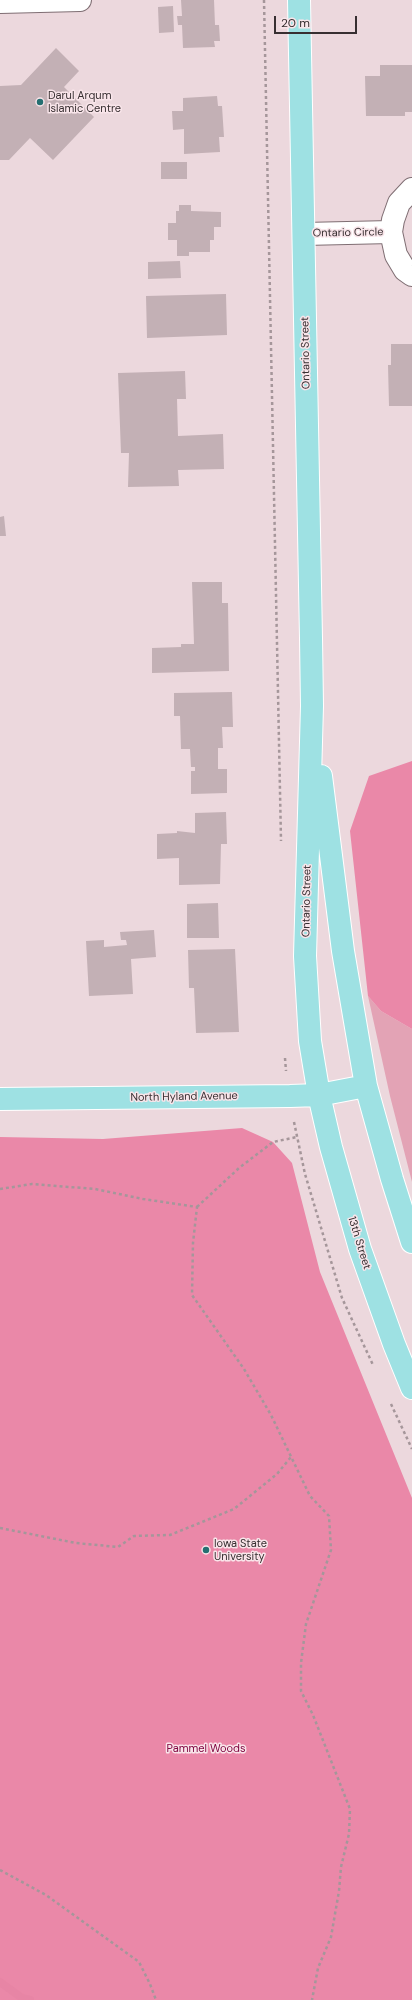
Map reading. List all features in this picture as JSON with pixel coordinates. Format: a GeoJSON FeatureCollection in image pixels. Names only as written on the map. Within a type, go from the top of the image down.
{"type":"FeatureCollection","features":[{"type":"Feature","properties":{"kind":"main road","name":"Ontario Street"},"geometry":{"type":"LineString","coordinates":[[299,0],[312,706],[305,956],[310,1041],[319,1094]]}},
{"type":"Feature","properties":{"kind":"main road","name":"Ontario Street"},"geometry":{"type":"LineString","coordinates":[[312,706],[343,951],[366,1086]]}},
{"type":"Feature","properties":{"kind":"main road","name":"North Hyland Avenue"},"geometry":{"type":"LineString","coordinates":[[0,1099],[319,1094],[366,1086]]}},
{"type":"Feature","properties":{"kind":"main road"},"geometry":{"type":"LineString","coordinates":[[366,1086],[392,1179],[412,1242]]}},
{"type":"Feature","properties":{"kind":"main road","name":"13th Street"},"geometry":{"type":"LineString","coordinates":[[319,1094],[331,1148],[360,1249],[394,1344],[412,1388]]}},
{"type":"Feature","properties":{"kind":"street"},"geometry":{"type":"LineString","coordinates":[[0,2],[80,0]]}},
{"type":"Feature","properties":{"kind":"street","name":"Ontario Circle"},"geometry":{"type":"LineString","coordinates":[[412,189],[399,203],[392,220],[391,232],[396,255],[405,270],[412,275]]}},
{"type":"Feature","properties":{"kind":"street","name":"Ontario Circle"},"geometry":{"type":"LineString","coordinates":[[304,234],[391,232]]}},
{"type":"Feature","properties":{"kind":"path"},"geometry":{"type":"LineString","coordinates":[[264,0],[281,843]]}},
{"type":"Feature","properties":{"kind":"path"},"geometry":{"type":"LineString","coordinates":[[285,1050],[286,1065]]}},
{"type":"Feature","properties":{"kind":"path"},"geometry":{"type":"LineString","coordinates":[[295,1131],[296,1137],[273,1142],[239,1168],[197,1207],[193,1243],[192,1295],[244,1369],[271,1415],[310,1496],[329,1516],[331,1550],[306,1624],[301,1663],[301,1691],[313,1715],[350,1809],[349,1834],[341,1867],[339,1891],[331,1937],[318,1968],[312,2000]]}},
{"type":"Feature","properties":{"kind":"path"},"geometry":{"type":"LineString","coordinates":[[0,1189],[32,1184],[95,1188],[143,1199],[197,1207]]}},
{"type":"Feature","properties":{"kind":"path"},"geometry":{"type":"LineString","coordinates":[[0,1528],[76,1543],[118,1547],[134,1536],[170,1536],[234,1509],[277,1474],[292,1457]]}},
{"type":"Feature","properties":{"kind":"path"},"geometry":{"type":"LineString","coordinates":[[0,1870],[46,1895],[139,1962],[156,2000]]}},
{"type":"Feature","properties":{"kind":"shaded area"},"geometry":{"type":"Polygon","coordinates":[[[368,996],[381,1011],[412,1029],[412,1182],[390,1096],[368,996]]]}},
{"type":"Feature","properties":{"kind":"green space"},"geometry":{"type":"Polygon","coordinates":[[[412,761],[412,1029],[381,1011],[368,996],[350,831],[369,776],[412,761]]]}},
{"type":"Feature","properties":{"kind":"green space","name":"Pammel Woods"},"geometry":{"type":"Polygon","coordinates":[[[242,1128],[273,1142],[292,1163],[320,1272],[412,1498],[412,2000],[0,2000],[0,1137],[103,1139],[242,1128]]]}},
{"type":"Feature","properties":{"kind":"building"},"geometry":{"type":"Polygon","coordinates":[[[181,0],[214,0],[215,25],[219,25],[220,41],[214,41],[215,47],[183,48],[182,25],[178,25],[177,16],[182,16],[181,0]]]}},
{"type":"Feature","properties":{"kind":"building"},"geometry":{"type":"Polygon","coordinates":[[[173,6],[174,32],[159,33],[158,7],[173,6]]]}},
{"type":"Feature","properties":{"kind":"building","name":"Darul Arqum Islamic Centre"},"geometry":{"type":"Polygon","coordinates":[[[56,48],[79,71],[64,87],[94,117],[53,160],[30,138],[9,160],[0,160],[0,86],[21,85],[56,48]]]}},
{"type":"Feature","properties":{"kind":"building"},"geometry":{"type":"Polygon","coordinates":[[[380,65],[412,65],[412,112],[405,112],[405,116],[366,116],[365,76],[380,76],[380,65]]]}},
{"type":"Feature","properties":{"kind":"building"},"geometry":{"type":"Polygon","coordinates":[[[217,96],[218,106],[222,106],[224,137],[219,137],[220,152],[184,154],[184,129],[173,130],[172,111],[183,111],[183,98],[217,96]]]}},
{"type":"Feature","properties":{"kind":"building"},"geometry":{"type":"Polygon","coordinates":[[[161,162],[187,162],[187,179],[161,179],[161,162]]]}},
{"type":"Feature","properties":{"kind":"building"},"geometry":{"type":"Polygon","coordinates":[[[179,205],[191,205],[191,211],[221,212],[221,227],[214,227],[214,240],[210,240],[210,252],[189,252],[189,256],[177,256],[177,240],[168,240],[168,223],[176,223],[176,211],[179,211],[179,205]]]}},
{"type":"Feature","properties":{"kind":"building"},"geometry":{"type":"Polygon","coordinates":[[[180,261],[181,278],[148,279],[148,262],[180,261]]]}},
{"type":"Feature","properties":{"kind":"building"},"geometry":{"type":"Polygon","coordinates":[[[226,294],[227,335],[147,338],[146,296],[226,294]]]}},
{"type":"Feature","properties":{"kind":"building"},"geometry":{"type":"Polygon","coordinates":[[[391,344],[412,344],[412,406],[389,406],[388,365],[391,365],[391,344]]]}},
{"type":"Feature","properties":{"kind":"building"},"geometry":{"type":"Polygon","coordinates":[[[185,371],[186,399],[177,399],[178,436],[223,434],[224,469],[178,470],[179,486],[128,487],[129,453],[121,453],[118,373],[185,371]]]}},
{"type":"Feature","properties":{"kind":"building"},"geometry":{"type":"Polygon","coordinates":[[[4,516],[6,536],[0,536],[0,517],[4,516]]]}},
{"type":"Feature","properties":{"kind":"building"},"geometry":{"type":"Polygon","coordinates":[[[192,582],[222,582],[222,603],[228,603],[229,671],[152,673],[152,648],[181,647],[181,644],[194,644],[192,582]]]}},
{"type":"Feature","properties":{"kind":"building"},"geometry":{"type":"Polygon","coordinates":[[[232,692],[233,727],[222,727],[223,748],[218,748],[218,769],[227,769],[227,793],[191,794],[191,771],[195,771],[195,767],[191,767],[190,749],[181,749],[180,716],[174,716],[174,693],[232,692]]]}},
{"type":"Feature","properties":{"kind":"building"},"geometry":{"type":"Polygon","coordinates":[[[226,812],[227,844],[221,844],[220,884],[179,885],[179,858],[157,859],[157,834],[177,833],[177,831],[195,833],[195,813],[226,812]]]}},
{"type":"Feature","properties":{"kind":"building"},"geometry":{"type":"Polygon","coordinates":[[[218,903],[219,938],[187,938],[187,904],[218,903]]]}},
{"type":"Feature","properties":{"kind":"building"},"geometry":{"type":"Polygon","coordinates":[[[154,930],[156,957],[131,959],[133,994],[89,996],[86,941],[104,940],[104,947],[127,945],[126,940],[121,940],[120,932],[154,930]]]}},
{"type":"Feature","properties":{"kind":"building"},"geometry":{"type":"Polygon","coordinates":[[[235,949],[239,1032],[196,1033],[194,988],[189,988],[188,950],[235,949]]]}},
{"type":"Feature","properties":{"kind":"waterway"},"geometry":{"type":"LineString","coordinates":[[0,1982],[22,1998],[30,2000]]}},
{"type":"Feature","properties":{"kind":"place","name":"Darul Arqum Islamic Centre"},"geometry":{"type":"Point","coordinates":[40,102]}},
{"type":"Feature","properties":{"kind":"place","name":"Iowa State University"},"geometry":{"type":"Point","coordinates":[206,1550]}}]}
